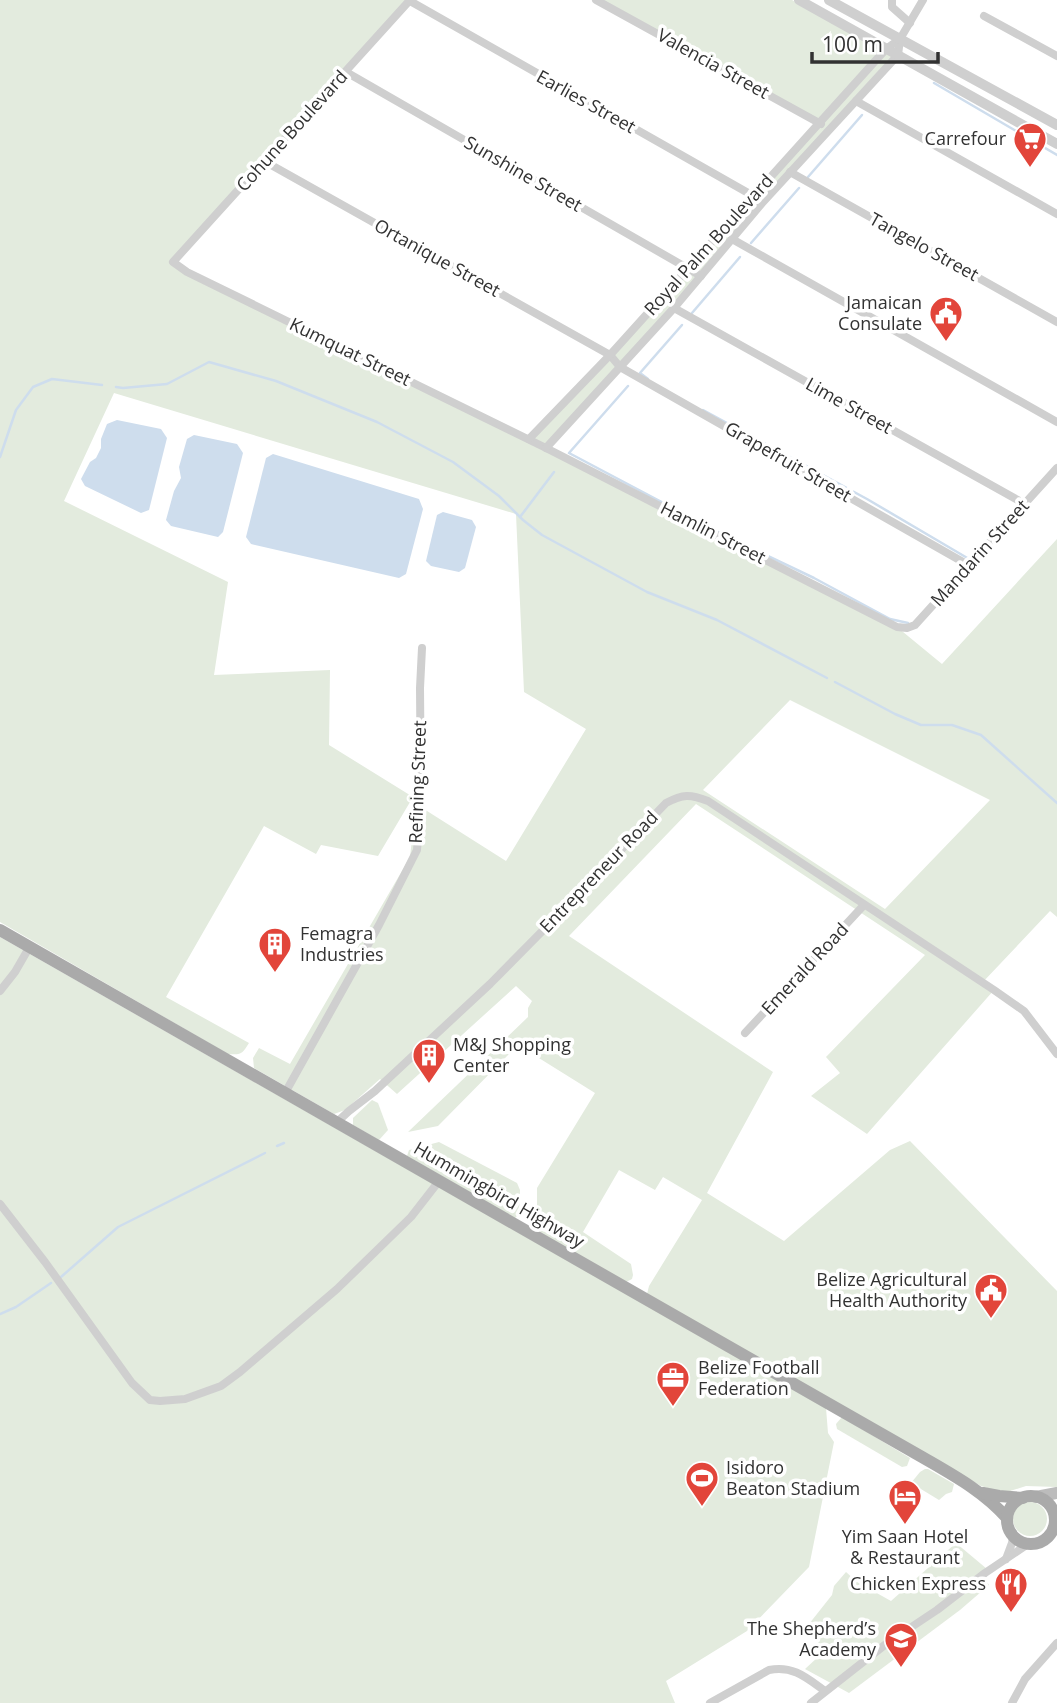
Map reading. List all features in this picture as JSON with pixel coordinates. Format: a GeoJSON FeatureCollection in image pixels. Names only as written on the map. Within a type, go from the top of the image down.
{"type":"FeatureCollection","features":[{"type":"Feature","properties":{"kind":"main road","name":"Hummingbird Highway"},"geometry":{"type":"LineString","coordinates":[[0,930],[922,1457],[980,1492],[1007,1518]]}},
{"type":"Feature","properties":{"kind":"main road","name":"Hummingbird Highway"},"geometry":{"type":"LineString","coordinates":[[980,1492],[1029,1497]]}},
{"type":"Feature","properties":{"kind":"main road"},"geometry":{"type":"LineString","coordinates":[[1029,1497],[1049,1504],[1056,1519],[1052,1539],[1035,1544],[1022,1543],[1013,1536],[1007,1524],[1012,1506],[1029,1497],[1057,1493]]}},
{"type":"Feature","properties":{"kind":"street","name":"Cohune Boulevard"},"geometry":{"type":"LineString","coordinates":[[173,262],[410,0]]}},
{"type":"Feature","properties":{"kind":"street","name":"Earlies Street"},"geometry":{"type":"LineString","coordinates":[[410,0],[763,202]]}},
{"type":"Feature","properties":{"kind":"street","name":"Valencia Street"},"geometry":{"type":"LineString","coordinates":[[596,0],[830,129]]}},
{"type":"Feature","properties":{"kind":"street"},"geometry":{"type":"LineString","coordinates":[[799,0],[1057,145]]}},
{"type":"Feature","properties":{"kind":"street"},"geometry":{"type":"LineString","coordinates":[[829,0],[1057,125]]}},
{"type":"Feature","properties":{"kind":"street"},"geometry":{"type":"LineString","coordinates":[[892,0],[892,7],[910,23]]}},
{"type":"Feature","properties":{"kind":"street"},"geometry":{"type":"LineString","coordinates":[[898,55],[900,39],[923,0]]}},
{"type":"Feature","properties":{"kind":"street"},"geometry":{"type":"LineString","coordinates":[[984,16],[1057,56]]}},
{"type":"Feature","properties":{"kind":"street","name":"Royal Palm Boulevard"},"geometry":{"type":"LineString","coordinates":[[529,439],[610,355],[886,49],[900,39]]}},
{"type":"Feature","properties":{"kind":"street","name":"Royal Palm Boulevard"},"geometry":{"type":"LineString","coordinates":[[546,448],[674,308],[763,202],[898,55]]}},
{"type":"Feature","properties":{"kind":"street","name":"Sunshine Street"},"geometry":{"type":"LineString","coordinates":[[346,72],[701,276]]}},
{"type":"Feature","properties":{"kind":"street"},"geometry":{"type":"LineString","coordinates":[[856,101],[1057,215]]}},
{"type":"Feature","properties":{"kind":"street","name":"Ortanique Street"},"geometry":{"type":"LineString","coordinates":[[264,161],[610,355]]}},
{"type":"Feature","properties":{"kind":"street","name":"Tangelo Street"},"geometry":{"type":"LineString","coordinates":[[790,172],[1057,322]]}},
{"type":"Feature","properties":{"kind":"street"},"geometry":{"type":"LineString","coordinates":[[732,239],[1057,422]]}},
{"type":"Feature","properties":{"kind":"street","name":"Kumquat Street"},"geometry":{"type":"LineString","coordinates":[[173,262],[187,272],[529,439]]}},
{"type":"Feature","properties":{"kind":"street","name":"Lime Street"},"geometry":{"type":"LineString","coordinates":[[674,308],[1025,504]]}},
{"type":"Feature","properties":{"kind":"street","name":"Grapefruit Street"},"geometry":{"type":"LineString","coordinates":[[610,355],[620,367],[970,566]]}},
{"type":"Feature","properties":{"kind":"street","name":"Hamlin Street"},"geometry":{"type":"LineString","coordinates":[[529,439],[897,627]]}},
{"type":"Feature","properties":{"kind":"street","name":"Mandarin Street"},"geometry":{"type":"LineString","coordinates":[[897,627],[915,625],[1057,468]]}},
{"type":"Feature","properties":{"kind":"street","name":"Refining Street"},"geometry":{"type":"LineString","coordinates":[[285,1093],[379,925],[417,850],[421,803],[422,648]]}},
{"type":"Feature","properties":{"kind":"street","name":"Entrepreneur Road"},"geometry":{"type":"LineString","coordinates":[[336,1123],[375,1091],[490,984],[666,803],[678,796],[693,795],[708,801],[1024,1012],[1057,1054]]}},
{"type":"Feature","properties":{"kind":"street","name":"Emerald Road"},"geometry":{"type":"LineString","coordinates":[[745,1033],[864,905]]}},
{"type":"Feature","properties":{"kind":"street"},"geometry":{"type":"LineString","coordinates":[[0,991],[30,946]]}},
{"type":"Feature","properties":{"kind":"street"},"geometry":{"type":"LineString","coordinates":[[0,1204],[132,1382],[150,1400],[172,1401],[221,1386],[258,1358],[337,1289],[411,1217],[439,1181]]}},
{"type":"Feature","properties":{"kind":"street"},"geometry":{"type":"LineString","coordinates":[[1006,1559],[1013,1536]]}},
{"type":"Feature","properties":{"kind":"street"},"geometry":{"type":"LineString","coordinates":[[811,1703],[877,1651],[1028,1544]]}},
{"type":"Feature","properties":{"kind":"street"},"geometry":{"type":"LineString","coordinates":[[1012,1703],[1025,1679],[1057,1643]]}},
{"type":"Feature","properties":{"kind":"street"},"geometry":{"type":"LineString","coordinates":[[710,1703],[776,1668],[790,1670],[825,1691]]}},
{"type":"Feature","properties":{"kind":"shaded area"},"geometry":{"type":"Polygon","coordinates":[[[0,0],[409,0],[173,262],[529,439],[819,123],[596,0],[792,0],[898,55],[547,448],[897,627],[942,664],[1057,539],[1057,917],[1050,911],[982,983],[994,990],[867,1134],[811,1096],[840,1073],[826,1057],[925,955],[696,804],[569,936],[773,1072],[707,1193],[784,1241],[890,1150],[910,1141],[1057,1291],[1057,1487],[1026,1486],[1010,1491],[997,1491],[981,1486],[647,1294],[649,1286],[702,1200],[663,1177],[655,1190],[619,1170],[583,1232],[631,1264],[632,1279],[626,1282],[537,1231],[537,1188],[595,1093],[518,1045],[438,1126],[408,1132],[528,1017],[528,1008],[532,1001],[516,986],[397,1094],[380,1079],[345,1110],[334,1114],[254,1068],[253,1058],[259,1048],[290,1064],[410,857],[416,804],[506,861],[586,729],[524,692],[516,514],[114,393],[64,501],[228,582],[214,675],[330,670],[329,745],[413,797],[378,856],[321,845],[316,854],[264,826],[166,997],[249,1043],[239,1054],[228,1054],[0,922],[0,0]],[[790,700],[703,790],[885,909],[990,800],[790,700]]]}},
{"type":"Feature","properties":{"kind":"shaded area"},"geometry":{"type":"Polygon","coordinates":[[[0,937],[826,1408],[828,1433],[834,1442],[809,1567],[747,1631],[666,1681],[675,1703],[0,1703],[0,937]]]}},
{"type":"Feature","properties":{"kind":"shaded area"},"geometry":{"type":"Polygon","coordinates":[[[372,1100],[378,1103],[388,1130],[379,1140],[353,1125],[353,1118],[372,1100]]]}},
{"type":"Feature","properties":{"kind":"shaded area"},"geometry":{"type":"Polygon","coordinates":[[[439,1142],[517,1183],[520,1190],[519,1214],[515,1218],[407,1156],[409,1150],[439,1142]]]}},
{"type":"Feature","properties":{"kind":"shaded area"},"geometry":{"type":"Polygon","coordinates":[[[842,1417],[910,1458],[907,1466],[902,1467],[837,1429],[836,1424],[842,1417]]]}},
{"type":"Feature","properties":{"kind":"shaded area"},"geometry":{"type":"Polygon","coordinates":[[[925,1469],[954,1484],[952,1492],[939,1500],[911,1483],[925,1469]]]}},
{"type":"Feature","properties":{"kind":"shaded area"},"geometry":{"type":"Polygon","coordinates":[[[1030,1502],[1042,1507],[1047,1519],[1042,1531],[1030,1536],[1018,1531],[1013,1519],[1018,1507],[1030,1502]]]}},
{"type":"Feature","properties":{"kind":"shaded area"},"geometry":{"type":"Polygon","coordinates":[[[956,1543],[987,1569],[978,1577],[989,1585],[960,1610],[849,1693],[805,1669],[818,1657],[822,1646],[812,1637],[809,1624],[846,1572],[857,1582],[891,1601],[956,1543]]]}},
{"type":"Feature","properties":{"kind":"water"},"geometry":{"type":"Polygon","coordinates":[[[117,420],[161,429],[167,438],[149,510],[141,513],[85,486],[81,479],[101,448],[101,439],[107,424],[117,420]]]}},
{"type":"Feature","properties":{"kind":"water"},"geometry":{"type":"Polygon","coordinates":[[[194,435],[237,444],[243,453],[223,532],[218,537],[171,526],[166,520],[174,491],[181,478],[179,467],[187,439],[194,435]]]}},
{"type":"Feature","properties":{"kind":"water"},"geometry":{"type":"Polygon","coordinates":[[[273,454],[419,499],[423,509],[406,574],[399,578],[251,544],[246,537],[266,458],[273,454]]]}},
{"type":"Feature","properties":{"kind":"water"},"geometry":{"type":"Polygon","coordinates":[[[443,512],[472,520],[476,527],[465,568],[459,572],[431,566],[426,561],[437,515],[443,512]]]}},
{"type":"Feature","properties":{"kind":"waterway"},"geometry":{"type":"LineString","coordinates":[[934,83],[1057,155]]}},
{"type":"Feature","properties":{"kind":"waterway"},"geometry":{"type":"LineString","coordinates":[[808,177],[862,115]]}},
{"type":"Feature","properties":{"kind":"waterway"},"geometry":{"type":"LineString","coordinates":[[751,243],[799,188]]}},
{"type":"Feature","properties":{"kind":"waterway"},"geometry":{"type":"LineString","coordinates":[[692,313],[740,257]]}},
{"type":"Feature","properties":{"kind":"waterway"},"geometry":{"type":"LineString","coordinates":[[648,379],[640,373],[682,325]]}},
{"type":"Feature","properties":{"kind":"waterway"},"geometry":{"type":"LineString","coordinates":[[116,387],[167,384],[209,362],[276,381],[377,422],[453,462],[499,496],[542,535],[647,592],[717,620],[827,678]]}},
{"type":"Feature","properties":{"kind":"waterway"},"geometry":{"type":"LineString","coordinates":[[0,457],[16,410],[33,387],[52,379],[102,385]]}},
{"type":"Feature","properties":{"kind":"waterway"},"geometry":{"type":"LineString","coordinates":[[628,386],[569,453],[890,619],[908,623]]}},
{"type":"Feature","properties":{"kind":"waterway"},"geometry":{"type":"LineString","coordinates":[[703,410],[867,499],[969,559],[972,558]]}},
{"type":"Feature","properties":{"kind":"waterway"},"geometry":{"type":"LineString","coordinates":[[520,517],[554,472]]}},
{"type":"Feature","properties":{"kind":"waterway"},"geometry":{"type":"LineString","coordinates":[[835,682],[921,725],[952,725],[981,735],[1057,803]]}},
{"type":"Feature","properties":{"kind":"waterway"},"geometry":{"type":"LineString","coordinates":[[277,1146],[284,1143]]}},
{"type":"Feature","properties":{"kind":"waterway"},"geometry":{"type":"LineString","coordinates":[[61,1277],[118,1227],[265,1153]]}},
{"type":"Feature","properties":{"kind":"waterway"},"geometry":{"type":"LineString","coordinates":[[0,1314],[16,1307],[51,1283]]}},
{"type":"Feature","properties":{"kind":"place","name":"Carrefour"},"geometry":{"type":"Point","coordinates":[1030,169]}},
{"type":"Feature","properties":{"kind":"place","name":"Jamaican Consulate"},"geometry":{"type":"Point","coordinates":[946,343]}},
{"type":"Feature","properties":{"kind":"place","name":"Femagra Industries"},"geometry":{"type":"Point","coordinates":[275,974]}},
{"type":"Feature","properties":{"kind":"place","name":"M&J Shopping Center"},"geometry":{"type":"Point","coordinates":[429,1085]}},
{"type":"Feature","properties":{"kind":"place","name":"Belize Agricultural Health Authority"},"geometry":{"type":"Point","coordinates":[991,1320]}},
{"type":"Feature","properties":{"kind":"place","name":"Belize Football Federation"},"geometry":{"type":"Point","coordinates":[673,1408]}},
{"type":"Feature","properties":{"kind":"place","name":"Isidoro Beaton Stadium"},"geometry":{"type":"Point","coordinates":[702,1508]}},
{"type":"Feature","properties":{"kind":"place","name":"Yim Saan Hotel & Restaurant"},"geometry":{"type":"Point","coordinates":[905,1526]}},
{"type":"Feature","properties":{"kind":"place","name":"Chicken Express"},"geometry":{"type":"Point","coordinates":[1011,1614]}},
{"type":"Feature","properties":{"kind":"place","name":"The Shepherd’s Academy"},"geometry":{"type":"Point","coordinates":[901,1669]}}]}
